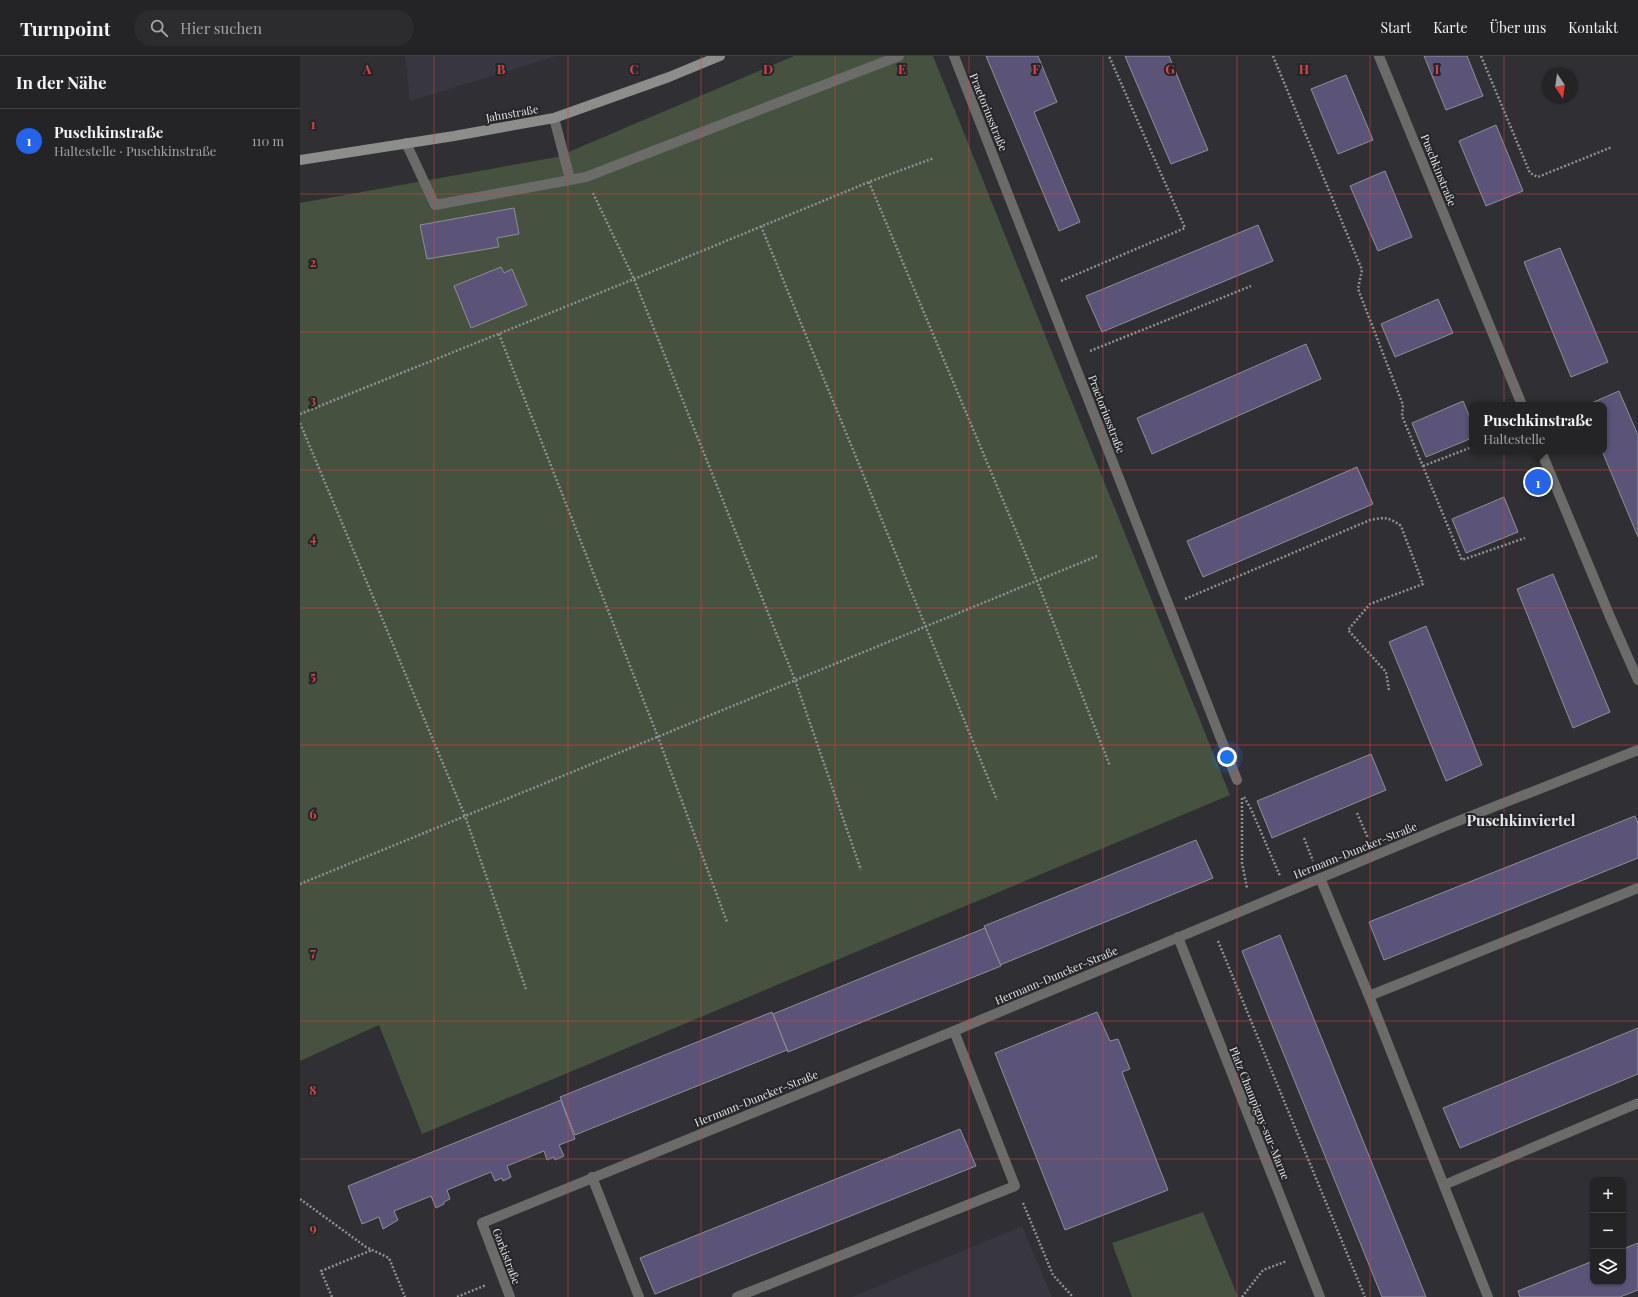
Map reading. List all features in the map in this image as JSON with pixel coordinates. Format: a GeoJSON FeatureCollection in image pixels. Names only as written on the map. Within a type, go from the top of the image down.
{"type":"FeatureCollection","features":[{"type":"Feature","properties":{"kind":"main road","name":"Jahnstraße"},"geometry":{"type":"LineString","coordinates":[[300,160],[554,118],[669,78],[720,56]]}},
{"type":"Feature","properties":{"kind":"street"},"geometry":{"type":"LineString","coordinates":[[406,143],[436,205],[586,177],[899,56]]}},
{"type":"Feature","properties":{"kind":"street","name":"Praetoriusstraße"},"geometry":{"type":"LineString","coordinates":[[954,56],[1046,287],[1168,606],[1237,780]]}},
{"type":"Feature","properties":{"kind":"street","name":"Puschkinstraße"},"geometry":{"type":"LineString","coordinates":[[1379,56],[1521,402]]}},
{"type":"Feature","properties":{"kind":"street"},"geometry":{"type":"LineString","coordinates":[[554,118],[570,179]]}},
{"type":"Feature","properties":{"kind":"street"},"geometry":{"type":"LineString","coordinates":[[1542,454],[1638,680]]}},
{"type":"Feature","properties":{"kind":"street","name":"Hermann-Duncker-Straße"},"geometry":{"type":"LineString","coordinates":[[482,1223],[954,1031],[1286,891],[1638,750]]}},
{"type":"Feature","properties":{"kind":"street"},"geometry":{"type":"LineString","coordinates":[[1320,878],[1369,996],[1488,1297]]}},
{"type":"Feature","properties":{"kind":"street"},"geometry":{"type":"LineString","coordinates":[[1369,996],[1638,888]]}},
{"type":"Feature","properties":{"kind":"street","name":"Platz Champigny-sur-Marne"},"geometry":{"type":"LineString","coordinates":[[1178,937],[1320,1297]]}},
{"type":"Feature","properties":{"kind":"street"},"geometry":{"type":"LineString","coordinates":[[737,1297],[1016,1186],[954,1031]]}},
{"type":"Feature","properties":{"kind":"street"},"geometry":{"type":"LineString","coordinates":[[1444,1185],[1638,1103]]}},
{"type":"Feature","properties":{"kind":"street"},"geometry":{"type":"LineString","coordinates":[[592,1177],[638,1297]]}},
{"type":"Feature","properties":{"kind":"street","name":"Gorkistraße"},"geometry":{"type":"LineString","coordinates":[[482,1223],[510,1297]]}},
{"type":"Feature","properties":{"kind":"path"},"geometry":{"type":"LineString","coordinates":[[1046,287],[1185,228],[1109,56]]}},
{"type":"Feature","properties":{"kind":"path"},"geometry":{"type":"LineString","coordinates":[[1273,56],[1362,270],[1358,289],[1403,405],[1402,416],[1462,560],[1525,538]]}},
{"type":"Feature","properties":{"kind":"path"},"geometry":{"type":"LineString","coordinates":[[1481,56],[1530,173],[1538,177],[1612,147]]}},
{"type":"Feature","properties":{"kind":"path"},"geometry":{"type":"LineString","coordinates":[[300,414],[634,279],[760,226],[869,182],[934,158]]}},
{"type":"Feature","properties":{"kind":"path"},"geometry":{"type":"LineString","coordinates":[[586,177],[634,279],[795,680],[861,870]]}},
{"type":"Feature","properties":{"kind":"path"},"geometry":{"type":"LineString","coordinates":[[869,182],[1037,580],[1110,766]]}},
{"type":"Feature","properties":{"kind":"path"},"geometry":{"type":"LineString","coordinates":[[760,226],[998,800]]}},
{"type":"Feature","properties":{"kind":"path"},"geometry":{"type":"LineString","coordinates":[[1073,358],[1251,286]]}},
{"type":"Feature","properties":{"kind":"path"},"geometry":{"type":"LineString","coordinates":[[499,334],[658,737],[727,922]]}},
{"type":"Feature","properties":{"kind":"path"},"geometry":{"type":"LineString","coordinates":[[300,423],[465,816],[526,989]]}},
{"type":"Feature","properties":{"kind":"path"},"geometry":{"type":"LineString","coordinates":[[1423,466],[1469,448]]}},
{"type":"Feature","properties":{"kind":"path"},"geometry":{"type":"LineString","coordinates":[[1168,606],[1370,520],[1385,517],[1401,526],[1423,584],[1370,604],[1348,630],[1386,672],[1389,690]]}},
{"type":"Feature","properties":{"kind":"path"},"geometry":{"type":"LineString","coordinates":[[300,884],[1097,556]]}},
{"type":"Feature","properties":{"kind":"path"},"geometry":{"type":"LineString","coordinates":[[1250,907],[1242,863],[1242,795],[1251,809],[1286,891]]}},
{"type":"Feature","properties":{"kind":"path"},"geometry":{"type":"LineString","coordinates":[[1358,813],[1376,855]]}},
{"type":"Feature","properties":{"kind":"path"},"geometry":{"type":"LineString","coordinates":[[1304,838],[1320,878]]}},
{"type":"Feature","properties":{"kind":"path"},"geometry":{"type":"LineString","coordinates":[[1216,937],[1365,1297]]}},
{"type":"Feature","properties":{"kind":"path"},"geometry":{"type":"LineString","coordinates":[[1016,1186],[1053,1275],[1073,1297]]}},
{"type":"Feature","properties":{"kind":"path"},"geometry":{"type":"LineString","coordinates":[[300,1199],[366,1247],[373,1249],[389,1258],[404,1297]]}},
{"type":"Feature","properties":{"kind":"path"},"geometry":{"type":"LineString","coordinates":[[332,1297],[322,1271],[373,1249]]}},
{"type":"Feature","properties":{"kind":"path"},"geometry":{"type":"LineString","coordinates":[[1242,1297],[1263,1270],[1303,1255]]}},
{"type":"Feature","properties":{"kind":"path"},"geometry":{"type":"LineString","coordinates":[[457,1297],[503,1279]]}},
{"type":"Feature","properties":{"kind":"shaded area"},"geometry":{"type":"Polygon","coordinates":[[[405,56],[557,56],[410,101],[405,56]]]}},
{"type":"Feature","properties":{"kind":"shaded area"},"geometry":{"type":"Polygon","coordinates":[[[1022,1226],[1052,1297],[852,1297],[1022,1226]]]}},
{"type":"Feature","properties":{"kind":"green space"},"geometry":{"type":"Polygon","coordinates":[[[794,56],[933,56],[1230,795],[422,1134],[379,1025],[300,1061],[300,203],[557,157],[794,56]]]}},
{"type":"Feature","properties":{"kind":"green space"},"geometry":{"type":"Polygon","coordinates":[[[1203,1212],[1238,1297],[1132,1297],[1112,1243],[1203,1212]]]}},
{"type":"Feature","properties":{"kind":"building"},"geometry":{"type":"Polygon","coordinates":[[[986,56],[1038,56],[1057,102],[1034,112],[1080,222],[1059,231],[986,56]]]}},
{"type":"Feature","properties":{"kind":"building"},"geometry":{"type":"Polygon","coordinates":[[[1125,56],[1169,56],[1208,150],[1171,164],[1125,56]]]}},
{"type":"Feature","properties":{"kind":"building"},"geometry":{"type":"Polygon","coordinates":[[[1424,56],[1467,56],[1483,96],[1446,110],[1424,56]]]}},
{"type":"Feature","properties":{"kind":"building"},"geometry":{"type":"Polygon","coordinates":[[[1346,75],[1373,140],[1338,154],[1311,89],[1346,75]]]}},
{"type":"Feature","properties":{"kind":"building"},"geometry":{"type":"Polygon","coordinates":[[[1496,125],[1523,191],[1486,206],[1459,141],[1496,125]]]}},
{"type":"Feature","properties":{"kind":"building"},"geometry":{"type":"Polygon","coordinates":[[[1385,171],[1412,237],[1378,251],[1350,186],[1385,171]]]}},
{"type":"Feature","properties":{"kind":"building"},"geometry":{"type":"Polygon","coordinates":[[[514,208],[519,234],[497,238],[499,247],[427,259],[420,225],[514,208]]]}},
{"type":"Feature","properties":{"kind":"building"},"geometry":{"type":"Polygon","coordinates":[[[1258,225],[1273,261],[1102,332],[1086,296],[1258,225]]]}},
{"type":"Feature","properties":{"kind":"building"},"geometry":{"type":"Polygon","coordinates":[[[1560,248],[1608,362],[1571,377],[1524,262],[1560,248]]]}},
{"type":"Feature","properties":{"kind":"building"},"geometry":{"type":"Polygon","coordinates":[[[501,267],[504,273],[512,269],[527,305],[471,328],[454,286],[501,267]]]}},
{"type":"Feature","properties":{"kind":"building"},"geometry":{"type":"Polygon","coordinates":[[[1438,299],[1453,333],[1395,357],[1381,324],[1438,299]]]}},
{"type":"Feature","properties":{"kind":"building"},"geometry":{"type":"Polygon","coordinates":[[[1306,344],[1321,379],[1152,454],[1137,418],[1306,344]]]}},
{"type":"Feature","properties":{"kind":"building"},"geometry":{"type":"Polygon","coordinates":[[[1619,391],[1638,435],[1638,537],[1603,454],[1607,454],[1607,402],[1594,402],[1619,391]]]}},
{"type":"Feature","properties":{"kind":"building"},"geometry":{"type":"Polygon","coordinates":[[[1463,401],[1469,415],[1469,439],[1426,457],[1412,423],[1463,401]]]}},
{"type":"Feature","properties":{"kind":"building"},"geometry":{"type":"Polygon","coordinates":[[[1357,467],[1373,504],[1203,577],[1187,541],[1357,467]]]}},
{"type":"Feature","properties":{"kind":"building"},"geometry":{"type":"Polygon","coordinates":[[[1504,497],[1518,532],[1466,553],[1452,519],[1504,497]]]}},
{"type":"Feature","properties":{"kind":"building"},"geometry":{"type":"Polygon","coordinates":[[[1553,574],[1610,712],[1573,728],[1517,589],[1553,574]]]}},
{"type":"Feature","properties":{"kind":"building"},"geometry":{"type":"Polygon","coordinates":[[[1426,626],[1482,765],[1446,781],[1389,642],[1426,626]]]}},
{"type":"Feature","properties":{"kind":"building"},"geometry":{"type":"Polygon","coordinates":[[[1371,754],[1386,790],[1272,838],[1257,801],[1371,754]]]}},
{"type":"Feature","properties":{"kind":"building"},"geometry":{"type":"Polygon","coordinates":[[[1635,816],[1638,823],[1638,858],[1384,960],[1369,922],[1635,816]]]}},
{"type":"Feature","properties":{"kind":"building"},"geometry":{"type":"Polygon","coordinates":[[[1196,840],[1213,878],[1000,965],[984,926],[1196,840]]]}},
{"type":"Feature","properties":{"kind":"building"},"geometry":{"type":"Polygon","coordinates":[[[985,928],[1001,966],[788,1052],[773,1014],[985,928]]]}},
{"type":"Feature","properties":{"kind":"building"},"geometry":{"type":"Polygon","coordinates":[[[1280,935],[1426,1297],[1382,1297],[1242,951],[1280,935]]]}},
{"type":"Feature","properties":{"kind":"building"},"geometry":{"type":"Polygon","coordinates":[[[772,1012],[787,1050],[575,1135],[560,1097],[772,1012]]]}},
{"type":"Feature","properties":{"kind":"building"},"geometry":{"type":"Polygon","coordinates":[[[1097,1012],[1110,1041],[1118,1039],[1130,1069],[1122,1072],[1168,1190],[1065,1230],[995,1053],[1097,1012]]]}},
{"type":"Feature","properties":{"kind":"building"},"geometry":{"type":"Polygon","coordinates":[[[1638,1028],[1638,1074],[1460,1148],[1443,1108],[1638,1028]]]}},
{"type":"Feature","properties":{"kind":"building"},"geometry":{"type":"Polygon","coordinates":[[[561,1100],[575,1139],[559,1145],[564,1156],[555,1160],[554,1157],[547,1160],[544,1151],[507,1166],[511,1177],[503,1181],[502,1178],[495,1181],[491,1172],[447,1190],[450,1199],[436,1208],[431,1196],[394,1211],[398,1220],[383,1229],[379,1217],[362,1224],[348,1186],[561,1100]]]}},
{"type":"Feature","properties":{"kind":"building"},"geometry":{"type":"Polygon","coordinates":[[[960,1129],[976,1166],[655,1294],[640,1258],[960,1129]]]}},
{"type":"Feature","properties":{"kind":"building"},"geometry":{"type":"Polygon","coordinates":[[[1638,1243],[1638,1290],[1620,1297],[1520,1297],[1518,1291],[1590,1262],[1590,1285],[1626,1285],[1626,1248],[1638,1243]]]}},
{"type":"Feature","properties":{"kind":"place","name":"Puschkinstraße"},"geometry":{"type":"Point","coordinates":[1538,482]}},
{"type":"Feature","properties":{"kind":"district","name":"Puschkinviertel"},"geometry":{"type":"Point","coordinates":[1521,820]}}]}
